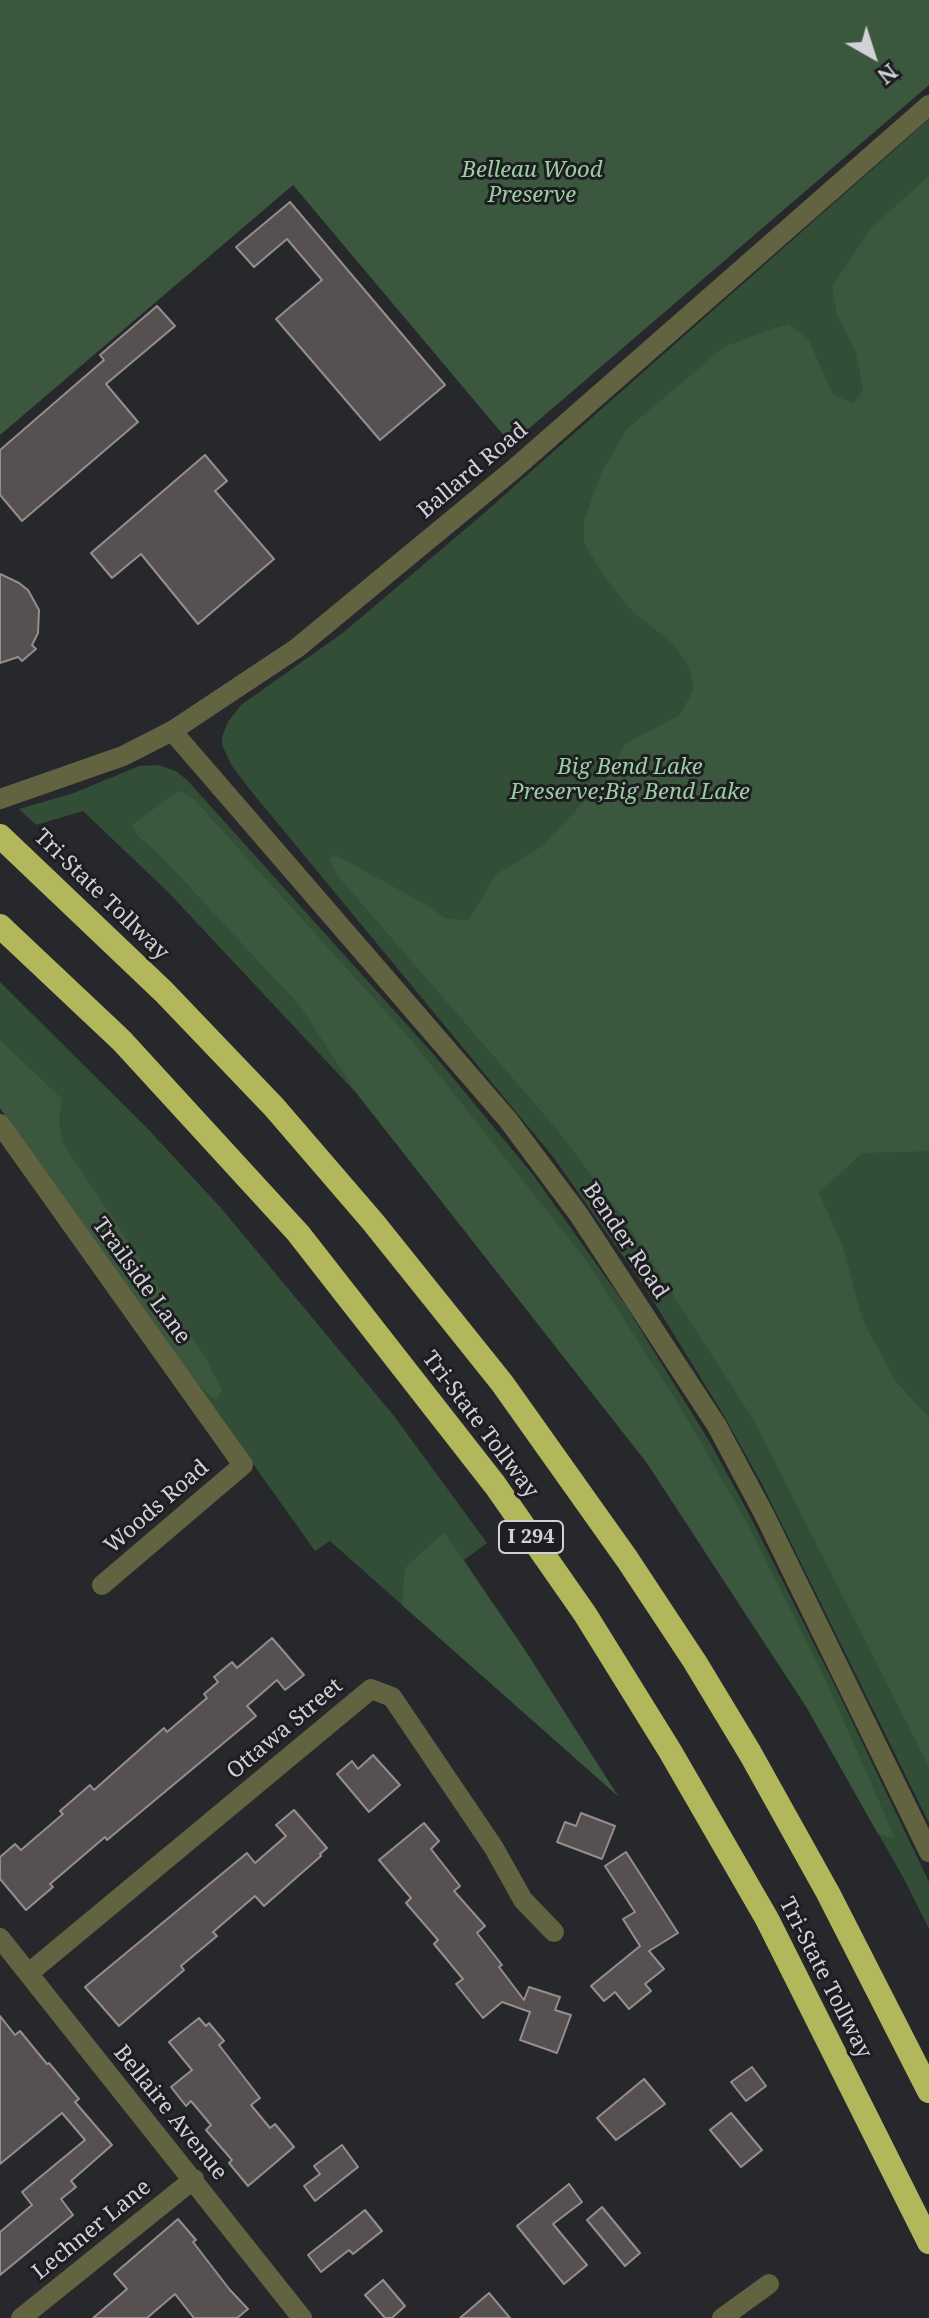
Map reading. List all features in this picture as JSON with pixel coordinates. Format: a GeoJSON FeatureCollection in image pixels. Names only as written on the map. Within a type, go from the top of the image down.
{"type":"FeatureCollection","features":[{"type":"Feature","properties":{"kind":"highway","name":"Tri-State Tollway"},"geometry":{"type":"LineString","coordinates":[[0,836],[164,992],[274,1107],[373,1222],[502,1383],[627,1559],[750,1753],[835,1906],[929,2091]]}},
{"type":"Feature","properties":{"kind":"highway","name":"Tri-State Tollway"},"geometry":{"type":"LineString","coordinates":[[0,926],[122,1041],[298,1233],[495,1485],[600,1639],[670,1751],[767,1919],[929,2242]]}},
{"type":"Feature","properties":{"kind":"street","name":"Ballard Road"},"geometry":{"type":"LineString","coordinates":[[0,799],[123,756],[172,731],[297,648],[514,469],[929,105]]}},
{"type":"Feature","properties":{"kind":"street","name":"Bender Road"},"geometry":{"type":"LineString","coordinates":[[172,731],[508,1120],[633,1294],[717,1426],[765,1516],[929,1852]]}},
{"type":"Feature","properties":{"kind":"street","name":"Trailside Lane"},"geometry":{"type":"LineString","coordinates":[[0,1124],[243,1465]]}},
{"type":"Feature","properties":{"kind":"street","name":"Woods Road"},"geometry":{"type":"LineString","coordinates":[[102,1585],[243,1465]]}},
{"type":"Feature","properties":{"kind":"street","name":"Ottawa Street"},"geometry":{"type":"LineString","coordinates":[[29,1973],[371,1689],[392,1697],[494,1848],[523,1900],[554,1932]]}},
{"type":"Feature","properties":{"kind":"street","name":"Bellaire Avenue"},"geometry":{"type":"LineString","coordinates":[[0,1938],[302,2318]]}},
{"type":"Feature","properties":{"kind":"street","name":"Lechner Lane"},"geometry":{"type":"LineString","coordinates":[[21,2318],[194,2179]]}},
{"type":"Feature","properties":{"kind":"street"},"geometry":{"type":"LineString","coordinates":[[722,2318],[769,2284]]}},
{"type":"Feature","properties":{"kind":"green space","name":"Belleau Wood Preserve"},"geometry":{"type":"Polygon","coordinates":[[[0,0],[929,0],[929,85],[511,444],[293,185],[0,435],[0,0]]]}},
{"type":"Feature","properties":{"kind":"green space","name":"Big Bend Lake Preserve;Big Bend Lake"},"geometry":{"type":"Polygon","coordinates":[[[929,119],[929,1823],[763,1486],[723,1414],[644,1286],[554,1158],[251,791],[232,766],[222,745],[222,737],[228,722],[241,705],[344,632],[483,514],[929,119]]]}},
{"type":"Feature","properties":{"kind":"green space","name":"Big Bend Lake Preserve;Big Bend Lake"},"geometry":{"type":"Polygon","coordinates":[[[929,176],[929,1151],[862,1153],[819,1193],[842,1244],[863,1321],[896,1382],[929,1417],[929,1767],[755,1422],[622,1216],[555,1127],[337,875],[329,859],[335,855],[427,905],[446,919],[469,920],[495,875],[541,847],[608,777],[625,744],[680,715],[694,689],[689,666],[672,643],[633,612],[604,576],[584,543],[584,520],[602,472],[626,430],[724,347],[788,324],[809,340],[832,394],[853,404],[863,390],[856,352],[837,315],[832,287],[871,228],[929,176]]]}},
{"type":"Feature","properties":{"kind":"green space"},"geometry":{"type":"Polygon","coordinates":[[[158,765],[176,771],[188,781],[435,1056],[534,1176],[626,1306],[711,1444],[837,1690],[929,1882],[929,1929],[807,1708],[647,1463],[358,1095],[169,893],[83,811],[36,825],[19,809],[74,793],[139,766],[158,765]]]}},
{"type":"Feature","properties":{"kind":"green space"},"geometry":{"type":"Polygon","coordinates":[[[178,791],[192,797],[412,1041],[585,1259],[676,1400],[745,1519],[827,1683],[895,1838],[878,1834],[807,1708],[647,1463],[358,1095],[301,1007],[159,854],[138,836],[132,825],[178,791]]]}},
{"type":"Feature","properties":{"kind":"green space"},"geometry":{"type":"Polygon","coordinates":[[[0,982],[147,1128],[221,1208],[394,1416],[487,1543],[464,1560],[618,1796],[330,1541],[315,1551],[0,1108],[0,982]]]}},
{"type":"Feature","properties":{"kind":"green space"},"geometry":{"type":"Polygon","coordinates":[[[0,1040],[62,1099],[59,1120],[62,1142],[205,1357],[222,1390],[215,1400],[192,1379],[0,1108],[0,1040]]]}},
{"type":"Feature","properties":{"kind":"green space"},"geometry":{"type":"Polygon","coordinates":[[[444,1532],[525,1650],[618,1796],[402,1605],[405,1568],[444,1532]]]}},
{"type":"Feature","properties":{"kind":"building"},"geometry":{"type":"Polygon","coordinates":[[[290,202],[445,385],[380,440],[276,319],[322,280],[287,239],[254,267],[236,247],[290,202]]]}},
{"type":"Feature","properties":{"kind":"building"},"geometry":{"type":"Polygon","coordinates":[[[157,306],[175,326],[106,384],[138,422],[22,521],[0,495],[0,450],[104,360],[100,355],[157,306]]]}},
{"type":"Feature","properties":{"kind":"building"},"geometry":{"type":"Polygon","coordinates":[[[205,455],[227,481],[215,491],[274,559],[198,624],[141,554],[112,578],[91,553],[205,455]]]}},
{"type":"Feature","properties":{"kind":"building"},"geometry":{"type":"Polygon","coordinates":[[[0,574],[28,590],[39,610],[38,633],[32,645],[36,649],[22,661],[18,657],[0,663],[0,574]]]}},
{"type":"Feature","properties":{"kind":"building"},"geometry":{"type":"Polygon","coordinates":[[[272,1638],[304,1675],[285,1690],[277,1680],[247,1706],[256,1716],[107,1840],[105,1837],[50,1884],[53,1887],[26,1910],[0,1879],[0,1857],[15,1844],[21,1850],[63,1814],[60,1811],[90,1785],[94,1790],[164,1728],[167,1732],[207,1698],[204,1694],[218,1682],[214,1677],[232,1662],[237,1668],[272,1638]]]}},
{"type":"Feature","properties":{"kind":"building"},"geometry":{"type":"Polygon","coordinates":[[[373,1755],[400,1785],[369,1812],[337,1774],[352,1761],[358,1769],[373,1755]]]}},
{"type":"Feature","properties":{"kind":"building"},"geometry":{"type":"Polygon","coordinates":[[[294,1810],[327,1848],[321,1856],[264,1906],[255,1896],[213,1932],[217,1936],[181,1966],[184,1970],[119,2026],[85,1987],[247,1853],[255,1863],[286,1836],[276,1825],[294,1810]]]}},
{"type":"Feature","properties":{"kind":"building"},"geometry":{"type":"Polygon","coordinates":[[[581,1813],[615,1826],[602,1859],[557,1842],[565,1822],[576,1826],[581,1813]]]}},
{"type":"Feature","properties":{"kind":"building"},"geometry":{"type":"Polygon","coordinates":[[[424,1823],[439,1841],[431,1849],[460,1886],[454,1891],[485,1926],[477,1933],[524,2000],[529,1987],[560,1997],[555,2010],[571,2015],[557,2053],[520,2040],[530,2012],[502,2002],[483,2018],[456,1984],[463,1979],[434,1944],[438,1940],[406,1903],[411,1898],[379,1860],[424,1823]]]}},
{"type":"Feature","properties":{"kind":"building"},"geometry":{"type":"Polygon","coordinates":[[[626,1852],[678,1933],[649,1951],[664,1969],[645,1984],[651,1991],[629,2009],[615,1992],[604,2001],[591,1986],[640,1946],[623,1919],[635,1912],[605,1866],[626,1852]]]}},
{"type":"Feature","properties":{"kind":"building"},"geometry":{"type":"Polygon","coordinates":[[[0,2016],[15,2035],[20,2031],[49,2063],[79,2099],[75,2102],[112,2145],[71,2181],[76,2187],[61,2199],[73,2215],[0,2275],[0,2232],[32,2205],[22,2192],[85,2140],[62,2113],[0,2164],[0,2016]]]}},
{"type":"Feature","properties":{"kind":"building"},"geometry":{"type":"Polygon","coordinates":[[[199,2018],[206,2026],[209,2023],[224,2041],[219,2045],[260,2098],[251,2105],[270,2128],[275,2124],[294,2147],[248,2186],[229,2163],[232,2160],[206,2130],[211,2125],[191,2101],[186,2106],[171,2087],[192,2070],[169,2042],[199,2018]]]}},
{"type":"Feature","properties":{"kind":"building"},"geometry":{"type":"Polygon","coordinates":[[[752,2067],[766,2086],[746,2101],[731,2082],[752,2067]]]}},
{"type":"Feature","properties":{"kind":"building"},"geometry":{"type":"Polygon","coordinates":[[[644,2079],[665,2104],[616,2140],[597,2118],[644,2079]]]}},
{"type":"Feature","properties":{"kind":"building"},"geometry":{"type":"Polygon","coordinates":[[[731,2113],[762,2150],[741,2167],[710,2130],[731,2113]]]}},
{"type":"Feature","properties":{"kind":"building"},"geometry":{"type":"Polygon","coordinates":[[[342,2145],[358,2167],[315,2201],[304,2186],[320,2174],[314,2166],[342,2145]]]}},
{"type":"Feature","properties":{"kind":"building"},"geometry":{"type":"Polygon","coordinates":[[[569,2184],[582,2202],[553,2224],[587,2265],[564,2284],[517,2226],[569,2184]]]}},
{"type":"Feature","properties":{"kind":"building"},"geometry":{"type":"Polygon","coordinates":[[[602,2207],[640,2253],[625,2266],[587,2220],[602,2207]]]}},
{"type":"Feature","properties":{"kind":"building"},"geometry":{"type":"Polygon","coordinates":[[[365,2210],[382,2231],[353,2254],[349,2250],[321,2272],[308,2255],[365,2210]]]}},
{"type":"Feature","properties":{"kind":"building"},"geometry":{"type":"Polygon","coordinates":[[[178,2219],[230,2290],[248,2309],[237,2318],[194,2318],[175,2294],[147,2318],[93,2318],[127,2289],[114,2274],[178,2219]]]}},
{"type":"Feature","properties":{"kind":"building"},"geometry":{"type":"Polygon","coordinates":[[[383,2280],[405,2306],[392,2318],[385,2318],[365,2295],[383,2280]]]}},
{"type":"Feature","properties":{"kind":"building"},"geometry":{"type":"Polygon","coordinates":[[[489,2293],[510,2318],[460,2318],[489,2293]]]}}]}
